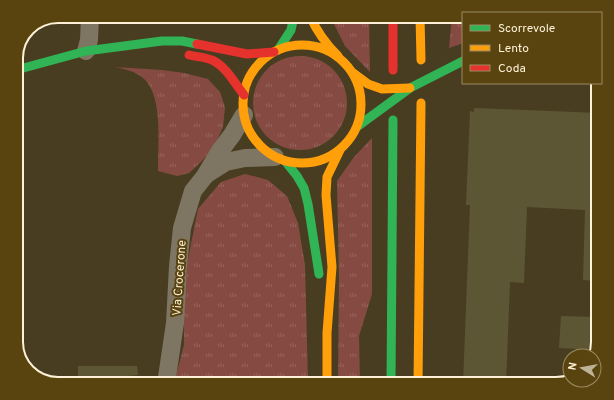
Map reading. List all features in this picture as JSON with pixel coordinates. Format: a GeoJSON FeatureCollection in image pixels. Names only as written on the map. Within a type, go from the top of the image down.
{"type":"FeatureCollection","features":[{"type":"Feature","properties":{"kind":"main road"},"geometry":{"type":"LineString","coordinates":[[292,23],[289,32],[276,51],[263,60],[254,70],[247,82],[243,105],[244,115],[248,128],[255,140],[264,149],[280,159],[297,176],[304,188],[310,212],[320,280]]}},
{"type":"Feature","properties":{"kind":"main road"},"geometry":{"type":"LineString","coordinates":[[314,23],[323,41],[353,72],[368,84],[382,89],[410,88]]}},
{"type":"Feature","properties":{"kind":"main road"},"geometry":{"type":"LineString","coordinates":[[393,23],[393,70]]}},
{"type":"Feature","properties":{"kind":"main road"},"geometry":{"type":"LineString","coordinates":[[420,23],[421,60]]}},
{"type":"Feature","properties":{"kind":"main road"},"geometry":{"type":"LineString","coordinates":[[23,68],[86,51],[162,41],[182,41],[247,54],[276,51],[293,45],[309,45],[324,48],[338,56]]}},
{"type":"Feature","properties":{"kind":"main road"},"geometry":{"type":"LineString","coordinates":[[132,45],[160,50]]}},
{"type":"Feature","properties":{"kind":"main road"},"geometry":{"type":"LineString","coordinates":[[179,53],[206,58],[215,62],[223,68],[244,95]]}},
{"type":"Feature","properties":{"kind":"main road"},"geometry":{"type":"LineString","coordinates":[[358,126],[410,88],[462,61]]}},
{"type":"Feature","properties":{"kind":"main road"},"geometry":{"type":"LineString","coordinates":[[326,333],[332,267],[326,195],[327,177],[340,150],[350,139],[358,126],[362,108],[360,90],[353,72]]}},
{"type":"Feature","properties":{"kind":"main road"},"geometry":{"type":"LineString","coordinates":[[418,377],[421,103]]}},
{"type":"Feature","properties":{"kind":"main road"},"geometry":{"type":"LineString","coordinates":[[391,377],[393,120]]}},
{"type":"Feature","properties":{"kind":"main road"},"geometry":{"type":"LineString","coordinates":[[280,159],[304,164],[323,160],[340,150]]}},
{"type":"Feature","properties":{"kind":"main road"},"geometry":{"type":"LineString","coordinates":[[322,295],[326,333],[327,377]]}},
{"type":"Feature","properties":{"kind":"street"},"geometry":{"type":"LineString","coordinates":[[86,51],[89,40],[90,23]]}},
{"type":"Feature","properties":{"kind":"street","name":"Via Crocerone"},"geometry":{"type":"LineString","coordinates":[[167,377],[175,323],[182,228],[194,191],[244,115]]}},
{"type":"Feature","properties":{"kind":"street","name":"Via Crocerone"},"geometry":{"type":"LineString","coordinates":[[205,176],[226,162],[245,158],[280,159]]}},
{"type":"Feature","properties":{"kind":"green space"},"geometry":{"type":"Polygon","coordinates":[[[334,23],[369,23],[370,72],[345,46],[334,23]]]}},
{"type":"Feature","properties":{"kind":"green space"},"geometry":{"type":"Polygon","coordinates":[[[451,23],[462,23],[462,43],[449,48],[451,23]]]}},
{"type":"Feature","properties":{"kind":"green space"},"geometry":{"type":"Polygon","coordinates":[[[300,56],[318,60],[333,70],[343,85],[347,103],[343,121],[333,136],[318,146],[300,150],[282,146],[267,136],[257,121],[253,103],[257,85],[267,70],[282,60],[300,56]]]}},
{"type":"Feature","properties":{"kind":"green space"},"geometry":{"type":"Polygon","coordinates":[[[114,67],[184,73],[208,79],[220,92],[225,107],[223,127],[214,147],[189,173],[177,176],[158,171],[158,115],[153,93],[149,85],[142,77],[129,70],[114,67]]]}},
{"type":"Feature","properties":{"kind":"green space"},"geometry":{"type":"Polygon","coordinates":[[[372,138],[372,294],[359,336],[360,377],[338,377],[339,277],[337,181],[354,157],[372,138]]]}},
{"type":"Feature","properties":{"kind":"green space"},"geometry":{"type":"Polygon","coordinates":[[[245,174],[268,180],[287,196],[298,223],[305,265],[308,377],[176,377],[184,345],[184,304],[187,264],[198,209],[221,182],[245,174]]]}},
{"type":"Feature","properties":{"kind":"building"},"geometry":{"type":"Polygon","coordinates":[[[474,108],[591,113],[591,281],[583,280],[585,210],[527,207],[524,283],[510,282],[506,377],[463,377],[470,205],[466,205],[470,111],[474,112],[474,108]]]}},
{"type":"Feature","properties":{"kind":"building"},"geometry":{"type":"Polygon","coordinates":[[[561,316],[591,317],[591,348],[559,348],[561,316]]]}},
{"type":"Feature","properties":{"kind":"building"},"geometry":{"type":"Polygon","coordinates":[[[78,366],[137,366],[138,375],[117,377],[78,377],[78,366]]]}},
{"type":"Feature","properties":{"kind":"traffic: fast"},"geometry":{"type":"LineString","coordinates":[[278,50],[291,30],[292,23]]}},
{"type":"Feature","properties":{"kind":"traffic: fast"},"geometry":{"type":"LineString","coordinates":[[23,68],[86,51],[162,41],[182,41],[197,44]]}},
{"type":"Feature","properties":{"kind":"traffic: fast"},"geometry":{"type":"LineString","coordinates":[[358,126],[410,88],[462,62]]}},
{"type":"Feature","properties":{"kind":"traffic: fast"},"geometry":{"type":"LineString","coordinates":[[391,377],[393,120]]}},
{"type":"Feature","properties":{"kind":"traffic: fast"},"geometry":{"type":"LineString","coordinates":[[285,161],[304,188],[319,274]]}},
{"type":"Feature","properties":{"kind":"traffic: slow"},"geometry":{"type":"LineString","coordinates":[[314,23],[322,38],[338,56]]}},
{"type":"Feature","properties":{"kind":"traffic: slow"},"geometry":{"type":"LineString","coordinates":[[420,23],[421,60]]}},
{"type":"Feature","properties":{"kind":"traffic: slow"},"geometry":{"type":"LineString","coordinates":[[302,45],[325,49],[344,62],[357,81],[361,104],[357,127],[344,146],[325,159],[302,163],[279,159],[260,146],[247,127],[243,104],[247,81],[260,62],[279,49],[302,45]]}},
{"type":"Feature","properties":{"kind":"traffic: slow"},"geometry":{"type":"LineString","coordinates":[[353,73],[368,84],[382,89],[410,88]]}},
{"type":"Feature","properties":{"kind":"traffic: slow"},"geometry":{"type":"LineString","coordinates":[[418,377],[421,103]]}},
{"type":"Feature","properties":{"kind":"traffic: slow"},"geometry":{"type":"LineString","coordinates":[[327,377],[327,333],[332,267],[326,195],[327,177],[340,150]]}},
{"type":"Feature","properties":{"kind":"traffic: jam"},"geometry":{"type":"LineString","coordinates":[[393,23],[393,70]]}},
{"type":"Feature","properties":{"kind":"traffic: jam"},"geometry":{"type":"LineString","coordinates":[[197,44],[247,54],[274,52]]}},
{"type":"Feature","properties":{"kind":"traffic: jam"},"geometry":{"type":"LineString","coordinates":[[189,55],[208,59],[219,64],[227,72],[244,95]]}}]}
